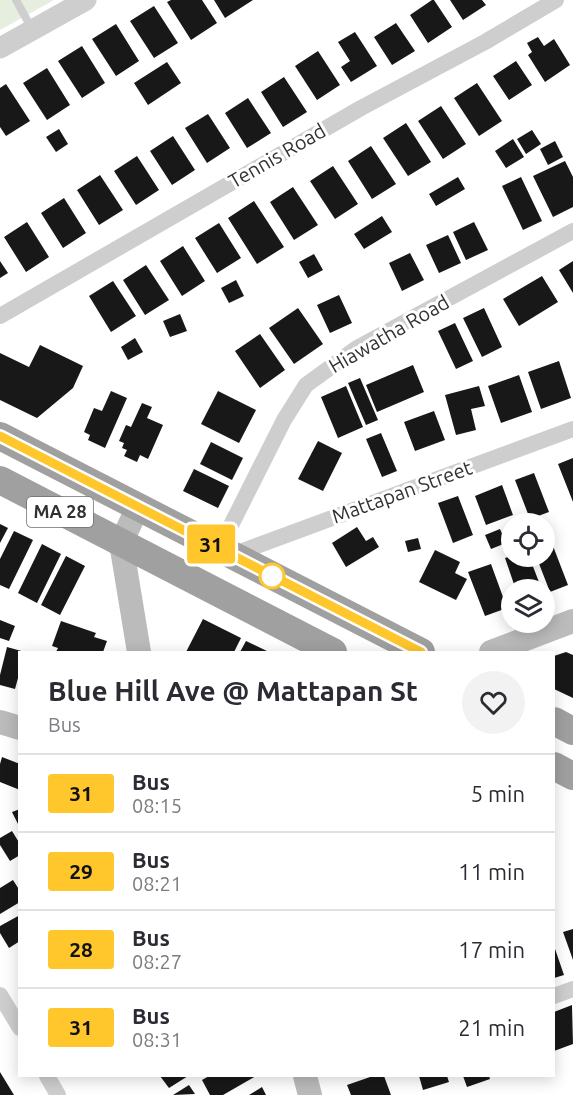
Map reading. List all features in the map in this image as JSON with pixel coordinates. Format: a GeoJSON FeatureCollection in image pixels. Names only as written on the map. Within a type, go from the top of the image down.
{"type":"FeatureCollection","features":[{"type":"Feature","properties":{"kind":"highway","name":"MA 28"},"geometry":{"type":"LineString","coordinates":[[0,436],[419,651]]}},
{"type":"Feature","properties":{"kind":"highway","name":"MA 28"},"geometry":{"type":"LineString","coordinates":[[0,480],[331,651]]}},
{"type":"Feature","properties":{"kind":"highway"},"geometry":{"type":"LineString","coordinates":[[555,721],[573,731]]}},
{"type":"Feature","properties":{"kind":"highway"},"geometry":{"type":"LineString","coordinates":[[555,767],[573,776]]}},
{"type":"Feature","properties":{"kind":"main road"},"geometry":{"type":"LineString","coordinates":[[138,507],[121,543],[139,651]]}},
{"type":"Feature","properties":{"kind":"main road"},"geometry":{"type":"LineString","coordinates":[[494,651],[573,621]]}},
{"type":"Feature","properties":{"kind":"main road"},"geometry":{"type":"LineString","coordinates":[[0,722],[18,727]]}},
{"type":"Feature","properties":{"kind":"street"},"geometry":{"type":"LineString","coordinates":[[0,48],[86,0]]}},
{"type":"Feature","properties":{"kind":"street","name":"Tennis Road"},"geometry":{"type":"LineString","coordinates":[[0,316],[361,108],[485,42],[556,0]]}},
{"type":"Feature","properties":{"kind":"street","name":"Hiawatha Road"},"geometry":{"type":"LineString","coordinates":[[225,552],[284,420],[306,385],[357,348],[573,231]]}},
{"type":"Feature","properties":{"kind":"street","name":"Mattapan Street"},"geometry":{"type":"LineString","coordinates":[[225,552],[573,429]]}},
{"type":"Feature","properties":{"kind":"street"},"geometry":{"type":"LineString","coordinates":[[555,996],[573,989]]}},
{"type":"Feature","properties":{"kind":"street"},"geometry":{"type":"LineString","coordinates":[[0,995],[18,1025]]}},
{"type":"Feature","properties":{"kind":"street"},"geometry":{"type":"LineString","coordinates":[[48,1077],[58,1095]]}},
{"type":"Feature","properties":{"kind":"lane"},"geometry":{"type":"LineString","coordinates":[[16,0],[32,30]]}},
{"type":"Feature","properties":{"kind":"green space"},"geometry":{"type":"Polygon","coordinates":[[[0,0],[54,0],[0,30],[0,0]]]}},
{"type":"Feature","properties":{"kind":"building"},"geometry":{"type":"Polygon","coordinates":[[[202,0],[217,23],[191,40],[167,2],[202,0]]]}},
{"type":"Feature","properties":{"kind":"building"},"geometry":{"type":"Polygon","coordinates":[[[214,0],[253,0],[225,18],[214,0]]]}},
{"type":"Feature","properties":{"kind":"building"},"geometry":{"type":"Polygon","coordinates":[[[432,0],[452,27],[428,43],[410,15],[432,0]]]}},
{"type":"Feature","properties":{"kind":"building"},"geometry":{"type":"Polygon","coordinates":[[[450,0],[482,0],[486,5],[463,20],[450,0]]]}},
{"type":"Feature","properties":{"kind":"building"},"geometry":{"type":"Polygon","coordinates":[[[154,6],[178,43],[154,58],[130,21],[154,6]]]}},
{"type":"Feature","properties":{"kind":"building"},"geometry":{"type":"Polygon","coordinates":[[[396,23],[415,51],[392,65],[374,37],[396,23]]]}},
{"type":"Feature","properties":{"kind":"building"},"geometry":{"type":"Polygon","coordinates":[[[116,24],[139,61],[116,76],[92,39],[116,24]]]}},
{"type":"Feature","properties":{"kind":"building"},"geometry":{"type":"Polygon","coordinates":[[[355,32],[377,66],[351,82],[341,67],[350,61],[338,42],[355,32]]]}},
{"type":"Feature","properties":{"kind":"building"},"geometry":{"type":"Polygon","coordinates":[[[538,37],[544,46],[554,39],[570,65],[545,82],[528,55],[532,52],[527,43],[538,37]]]}},
{"type":"Feature","properties":{"kind":"building"},"geometry":{"type":"Polygon","coordinates":[[[82,46],[105,83],[82,98],[58,61],[82,46]]]}},
{"type":"Feature","properties":{"kind":"building"},"geometry":{"type":"Polygon","coordinates":[[[318,51],[340,85],[317,100],[295,66],[318,51]]]}},
{"type":"Feature","properties":{"kind":"building"},"geometry":{"type":"Polygon","coordinates":[[[516,61],[532,85],[509,100],[493,76],[516,61]]]}},
{"type":"Feature","properties":{"kind":"building"},"geometry":{"type":"Polygon","coordinates":[[[167,62],[181,83],[148,105],[134,83],[167,62]]]}},
{"type":"Feature","properties":{"kind":"building"},"geometry":{"type":"Polygon","coordinates":[[[47,68],[70,105],[47,120],[23,83],[47,68]]]}},
{"type":"Feature","properties":{"kind":"building"},"geometry":{"type":"Polygon","coordinates":[[[284,77],[307,112],[283,127],[261,92],[284,77]]]}},
{"type":"Feature","properties":{"kind":"building"},"geometry":{"type":"Polygon","coordinates":[[[477,83],[502,121],[479,136],[454,98],[477,83]]]}},
{"type":"Feature","properties":{"kind":"building"},"geometry":{"type":"Polygon","coordinates":[[[6,84],[30,121],[6,136],[0,127],[0,88],[6,84]]]}},
{"type":"Feature","properties":{"kind":"building"},"geometry":{"type":"Polygon","coordinates":[[[248,98],[271,133],[247,148],[225,113],[248,98]]]}},
{"type":"Feature","properties":{"kind":"building"},"geometry":{"type":"Polygon","coordinates":[[[441,106],[466,144],[443,159],[418,121],[441,106]]]}},
{"type":"Feature","properties":{"kind":"building"},"geometry":{"type":"Polygon","coordinates":[[[208,114],[230,148],[207,163],[185,128],[208,114]]]}},
{"type":"Feature","properties":{"kind":"building"},"geometry":{"type":"Polygon","coordinates":[[[406,123],[431,162],[408,176],[383,138],[406,123]]]}},
{"type":"Feature","properties":{"kind":"building"},"geometry":{"type":"Polygon","coordinates":[[[59,129],[68,144],[56,152],[46,137],[59,129]]]}},
{"type":"Feature","properties":{"kind":"building"},"geometry":{"type":"Polygon","coordinates":[[[532,130],[541,144],[526,154],[517,139],[532,130]]]}},
{"type":"Feature","properties":{"kind":"building"},"geometry":{"type":"Polygon","coordinates":[[[173,136],[195,170],[172,185],[150,151],[173,136]]]}},
{"type":"Feature","properties":{"kind":"building"},"geometry":{"type":"Polygon","coordinates":[[[513,139],[524,157],[506,168],[495,151],[513,139]]]}},
{"type":"Feature","properties":{"kind":"building"},"geometry":{"type":"Polygon","coordinates":[[[555,141],[563,157],[548,165],[540,149],[555,141]]]}},
{"type":"Feature","properties":{"kind":"building"},"geometry":{"type":"Polygon","coordinates":[[[371,146],[396,184],[372,199],[348,161],[371,146]]]}},
{"type":"Feature","properties":{"kind":"building"},"geometry":{"type":"Polygon","coordinates":[[[137,156],[159,190],[136,205],[114,171],[137,156]]]}},
{"type":"Feature","properties":{"kind":"building"},"geometry":{"type":"Polygon","coordinates":[[[565,161],[573,177],[573,207],[553,217],[533,176],[565,161]]]}},
{"type":"Feature","properties":{"kind":"building"},"geometry":{"type":"Polygon","coordinates":[[[333,166],[358,204],[335,219],[310,181],[333,166]]]}},
{"type":"Feature","properties":{"kind":"building"},"geometry":{"type":"Polygon","coordinates":[[[100,175],[123,210],[99,225],[77,190],[100,175]]]}},
{"type":"Feature","properties":{"kind":"building"},"geometry":{"type":"Polygon","coordinates":[[[458,177],[465,189],[436,206],[429,194],[458,177]]]}},
{"type":"Feature","properties":{"kind":"building"},"geometry":{"type":"Polygon","coordinates":[[[521,177],[542,221],[523,230],[502,186],[521,177]]]}},
{"type":"Feature","properties":{"kind":"building"},"geometry":{"type":"Polygon","coordinates":[[[293,187],[318,225],[294,240],[270,202],[293,187]]]}},
{"type":"Feature","properties":{"kind":"building"},"geometry":{"type":"Polygon","coordinates":[[[64,198],[86,233],[63,248],[41,213],[64,198]]]}},
{"type":"Feature","properties":{"kind":"building"},"geometry":{"type":"Polygon","coordinates":[[[254,201],[284,247],[257,264],[228,218],[254,201]]]}},
{"type":"Feature","properties":{"kind":"building"},"geometry":{"type":"Polygon","coordinates":[[[382,216],[392,232],[364,249],[354,234],[382,216]]]}},
{"type":"Feature","properties":{"kind":"building"},"geometry":{"type":"Polygon","coordinates":[[[27,222],[49,257],[26,272],[4,237],[27,222]]]}},
{"type":"Feature","properties":{"kind":"building"},"geometry":{"type":"Polygon","coordinates":[[[474,222],[488,250],[466,260],[453,232],[474,222]]]}},
{"type":"Feature","properties":{"kind":"building"},"geometry":{"type":"Polygon","coordinates":[[[219,223],[241,258],[217,273],[195,238],[219,223]]]}},
{"type":"Feature","properties":{"kind":"building"},"geometry":{"type":"Polygon","coordinates":[[[448,235],[461,263],[439,273],[426,245],[448,235]]]}},
{"type":"Feature","properties":{"kind":"building"},"geometry":{"type":"Polygon","coordinates":[[[183,246],[205,281],[182,296],[160,261],[183,246]]]}},
{"type":"Feature","properties":{"kind":"building"},"geometry":{"type":"Polygon","coordinates":[[[410,253],[424,280],[402,291],[389,263],[410,253]]]}},
{"type":"Feature","properties":{"kind":"building"},"geometry":{"type":"Polygon","coordinates":[[[314,254],[323,270],[308,278],[299,262],[314,254]]]}},
{"type":"Feature","properties":{"kind":"building"},"geometry":{"type":"Polygon","coordinates":[[[0,261],[8,273],[0,278],[0,261]]]}},
{"type":"Feature","properties":{"kind":"building"},"geometry":{"type":"Polygon","coordinates":[[[573,261],[573,293],[559,270],[573,261]]]}},
{"type":"Feature","properties":{"kind":"building"},"geometry":{"type":"Polygon","coordinates":[[[146,265],[169,300],[145,315],[123,280],[146,265]]]}},
{"type":"Feature","properties":{"kind":"building"},"geometry":{"type":"Polygon","coordinates":[[[542,276],[558,302],[519,326],[503,299],[542,276]]]}},
{"type":"Feature","properties":{"kind":"building"},"geometry":{"type":"Polygon","coordinates":[[[236,280],[244,296],[229,303],[221,288],[236,280]]]}},
{"type":"Feature","properties":{"kind":"building"},"geometry":{"type":"Polygon","coordinates":[[[113,281],[136,316],[111,332],[89,296],[113,281]]]}},
{"type":"Feature","properties":{"kind":"building"},"geometry":{"type":"Polygon","coordinates":[[[339,295],[352,323],[330,333],[317,305],[339,295]]]}},
{"type":"Feature","properties":{"kind":"building"},"geometry":{"type":"Polygon","coordinates":[[[298,308],[323,344],[294,364],[269,328],[298,308]]]}},
{"type":"Feature","properties":{"kind":"building"},"geometry":{"type":"Polygon","coordinates":[[[484,308],[502,347],[482,357],[463,318],[484,308]]]}},
{"type":"Feature","properties":{"kind":"building"},"geometry":{"type":"Polygon","coordinates":[[[180,314],[187,331],[170,337],[163,321],[180,314]]]}},
{"type":"Feature","properties":{"kind":"building"},"geometry":{"type":"Polygon","coordinates":[[[455,323],[473,361],[456,369],[438,331],[455,323]]]}},
{"type":"Feature","properties":{"kind":"building"},"geometry":{"type":"Polygon","coordinates":[[[260,334],[285,370],[260,388],[235,351],[260,334]]]}},
{"type":"Feature","properties":{"kind":"building"},"geometry":{"type":"Polygon","coordinates":[[[135,338],[143,352],[128,360],[121,347],[135,338]]]}},
{"type":"Feature","properties":{"kind":"building"},"geometry":{"type":"Polygon","coordinates":[[[40,345],[83,366],[73,388],[37,418],[0,400],[0,353],[29,367],[40,345]]]}},
{"type":"Feature","properties":{"kind":"building"},"geometry":{"type":"Polygon","coordinates":[[[559,361],[571,398],[541,409],[528,372],[559,361]]]}},
{"type":"Feature","properties":{"kind":"building"},"geometry":{"type":"Polygon","coordinates":[[[413,365],[424,392],[377,412],[366,385],[413,365]]]}},
{"type":"Feature","properties":{"kind":"building"},"geometry":{"type":"Polygon","coordinates":[[[519,375],[532,412],[501,423],[488,386],[519,375]]]}},
{"type":"Feature","properties":{"kind":"building"},"geometry":{"type":"Polygon","coordinates":[[[360,378],[378,420],[366,425],[348,383],[360,378]]]}},
{"type":"Feature","properties":{"kind":"building"},"geometry":{"type":"Polygon","coordinates":[[[346,386],[363,427],[338,438],[321,397],[346,386]]]}},
{"type":"Feature","properties":{"kind":"building"},"geometry":{"type":"Polygon","coordinates":[[[479,386],[485,406],[471,409],[476,430],[456,435],[445,395],[479,386]]]}},
{"type":"Feature","properties":{"kind":"building"},"geometry":{"type":"Polygon","coordinates":[[[111,391],[127,398],[105,448],[88,440],[90,435],[84,432],[94,408],[102,411],[111,391]]]}},
{"type":"Feature","properties":{"kind":"building"},"geometry":{"type":"Polygon","coordinates":[[[218,391],[256,410],[239,443],[201,424],[218,391]]]}},
{"type":"Feature","properties":{"kind":"building"},"geometry":{"type":"Polygon","coordinates":[[[142,403],[152,407],[147,418],[163,425],[148,459],[140,455],[137,462],[124,456],[127,450],[122,448],[124,443],[119,441],[126,425],[131,427],[142,403]]]}},
{"type":"Feature","properties":{"kind":"building"},"geometry":{"type":"Polygon","coordinates":[[[434,411],[445,440],[415,451],[404,422],[434,411]]]}},
{"type":"Feature","properties":{"kind":"building"},"geometry":{"type":"Polygon","coordinates":[[[381,433],[397,471],[382,477],[366,439],[381,433]]]}},
{"type":"Feature","properties":{"kind":"building"},"geometry":{"type":"Polygon","coordinates":[[[318,441],[342,453],[323,491],[298,479],[318,441]]]}},
{"type":"Feature","properties":{"kind":"building"},"geometry":{"type":"Polygon","coordinates":[[[211,442],[243,458],[232,480],[200,464],[211,442]]]}},
{"type":"Feature","properties":{"kind":"building"},"geometry":{"type":"Polygon","coordinates":[[[573,458],[573,502],[558,464],[573,458]]]}},
{"type":"Feature","properties":{"kind":"building"},"geometry":{"type":"Polygon","coordinates":[[[194,469],[229,486],[218,508],[183,491],[194,469]]]}},
{"type":"Feature","properties":{"kind":"building"},"geometry":{"type":"Polygon","coordinates":[[[534,473],[549,512],[528,513],[515,480],[534,473]]]}},
{"type":"Feature","properties":{"kind":"building"},"geometry":{"type":"Polygon","coordinates":[[[502,485],[512,513],[501,513],[501,519],[486,525],[475,496],[502,485]]]}},
{"type":"Feature","properties":{"kind":"building"},"geometry":{"type":"Polygon","coordinates":[[[458,496],[473,535],[453,543],[438,503],[458,496]]]}},
{"type":"Feature","properties":{"kind":"building"},"geometry":{"type":"Polygon","coordinates":[[[0,524],[8,528],[0,543],[0,524]]]}},
{"type":"Feature","properties":{"kind":"building"},"geometry":{"type":"Polygon","coordinates":[[[357,527],[366,541],[373,537],[379,547],[346,567],[332,543],[357,527]]]}},
{"type":"Feature","properties":{"kind":"building"},"geometry":{"type":"Polygon","coordinates":[[[500,529],[501,545],[491,549],[485,535],[500,529]]]}},
{"type":"Feature","properties":{"kind":"building"},"geometry":{"type":"Polygon","coordinates":[[[14,531],[33,540],[9,589],[0,585],[0,559],[14,531]]]}},
{"type":"Feature","properties":{"kind":"building"},"geometry":{"type":"Polygon","coordinates":[[[418,538],[421,549],[408,552],[405,541],[418,538]]]}},
{"type":"Feature","properties":{"kind":"building"},"geometry":{"type":"Polygon","coordinates":[[[42,544],[61,554],[37,603],[18,593],[42,544]]]}},
{"type":"Feature","properties":{"kind":"building"},"geometry":{"type":"Polygon","coordinates":[[[435,550],[460,562],[455,573],[467,579],[456,600],[419,582],[435,550]]]}},
{"type":"Feature","properties":{"kind":"building"},"geometry":{"type":"Polygon","coordinates":[[[555,551],[568,585],[555,590],[555,579],[545,579],[540,567],[555,567],[555,551]]]}},
{"type":"Feature","properties":{"kind":"building"},"geometry":{"type":"Polygon","coordinates":[[[66,556],[85,566],[60,615],[41,605],[66,556]]]}},
{"type":"Feature","properties":{"kind":"building"},"geometry":{"type":"Polygon","coordinates":[[[491,564],[501,592],[501,610],[485,616],[468,572],[491,564]]]}},
{"type":"Feature","properties":{"kind":"building"},"geometry":{"type":"Polygon","coordinates":[[[508,567],[533,567],[538,579],[512,579],[508,567]]]}},
{"type":"Feature","properties":{"kind":"building"},"geometry":{"type":"Polygon","coordinates":[[[203,619],[241,638],[234,651],[187,651],[203,619]]]}},
{"type":"Feature","properties":{"kind":"building"},"geometry":{"type":"Polygon","coordinates":[[[0,620],[15,626],[9,641],[0,638],[0,620]]]}},
{"type":"Feature","properties":{"kind":"building"},"geometry":{"type":"Polygon","coordinates":[[[61,621],[96,633],[94,637],[107,641],[103,651],[56,651],[58,648],[52,646],[61,621]]]}},
{"type":"Feature","properties":{"kind":"building"},"geometry":{"type":"Polygon","coordinates":[[[246,641],[267,651],[241,651],[246,641]]]}},
{"type":"Feature","properties":{"kind":"building"},"geometry":{"type":"Polygon","coordinates":[[[7,647],[21,651],[18,651],[18,678],[15,689],[0,685],[0,675],[7,647]]]}},
{"type":"Feature","properties":{"kind":"building"},"geometry":{"type":"Polygon","coordinates":[[[566,652],[573,655],[573,698],[555,689],[555,656],[566,652]]]}},
{"type":"Feature","properties":{"kind":"building"},"geometry":{"type":"Polygon","coordinates":[[[2,757],[18,763],[18,789],[0,782],[2,757]]]}},
{"type":"Feature","properties":{"kind":"building"},"geometry":{"type":"Polygon","coordinates":[[[18,810],[18,824],[12,812],[18,810]]]}},
{"type":"Feature","properties":{"kind":"building"},"geometry":{"type":"Polygon","coordinates":[[[12,831],[18,841],[18,856],[10,861],[0,845],[0,838],[12,831]]]}},
{"type":"Feature","properties":{"kind":"building"},"geometry":{"type":"Polygon","coordinates":[[[13,880],[18,888],[18,903],[0,914],[0,888],[13,880]]]}},
{"type":"Feature","properties":{"kind":"building"},"geometry":{"type":"Polygon","coordinates":[[[18,916],[18,942],[9,948],[0,933],[0,926],[18,916]]]}},
{"type":"Feature","properties":{"kind":"building"},"geometry":{"type":"Polygon","coordinates":[[[573,929],[573,960],[563,932],[573,929]]]}},
{"type":"Feature","properties":{"kind":"building"},"geometry":{"type":"Polygon","coordinates":[[[555,949],[564,975],[555,978],[555,949]]]}},
{"type":"Feature","properties":{"kind":"building"},"geometry":{"type":"Polygon","coordinates":[[[572,1005],[573,1044],[555,1051],[555,1012],[572,1005]]]}},
{"type":"Feature","properties":{"kind":"building"},"geometry":{"type":"Polygon","coordinates":[[[0,1072],[14,1095],[0,1095],[0,1072]]]}},
{"type":"Feature","properties":{"kind":"building"},"geometry":{"type":"Polygon","coordinates":[[[161,1077],[186,1077],[169,1088],[161,1077]]]}},
{"type":"Feature","properties":{"kind":"building"},"geometry":{"type":"Polygon","coordinates":[[[207,1077],[254,1077],[223,1095],[210,1095],[202,1080],[207,1077]]]}},
{"type":"Feature","properties":{"kind":"building"},"geometry":{"type":"Polygon","coordinates":[[[370,1077],[384,1077],[391,1095],[351,1095],[347,1085],[370,1077]]]}},
{"type":"Feature","properties":{"kind":"building"},"geometry":{"type":"Polygon","coordinates":[[[419,1077],[447,1077],[449,1082],[423,1090],[419,1077]]]}},
{"type":"Feature","properties":{"kind":"building"},"geometry":{"type":"Polygon","coordinates":[[[463,1077],[489,1077],[490,1079],[467,1087],[463,1077]]]}},
{"type":"Feature","properties":{"kind":"building"},"geometry":{"type":"Polygon","coordinates":[[[189,1085],[195,1094],[173,1095],[189,1085]]]}},
{"type":"Feature","properties":{"kind":"building"},"geometry":{"type":"Polygon","coordinates":[[[262,1087],[266,1095],[249,1095],[262,1087]]]}},
{"type":"Feature","properties":{"kind":"bus line","name":"31"},"geometry":{"type":"LineString","coordinates":[[0,436],[419,651]]}}]}
